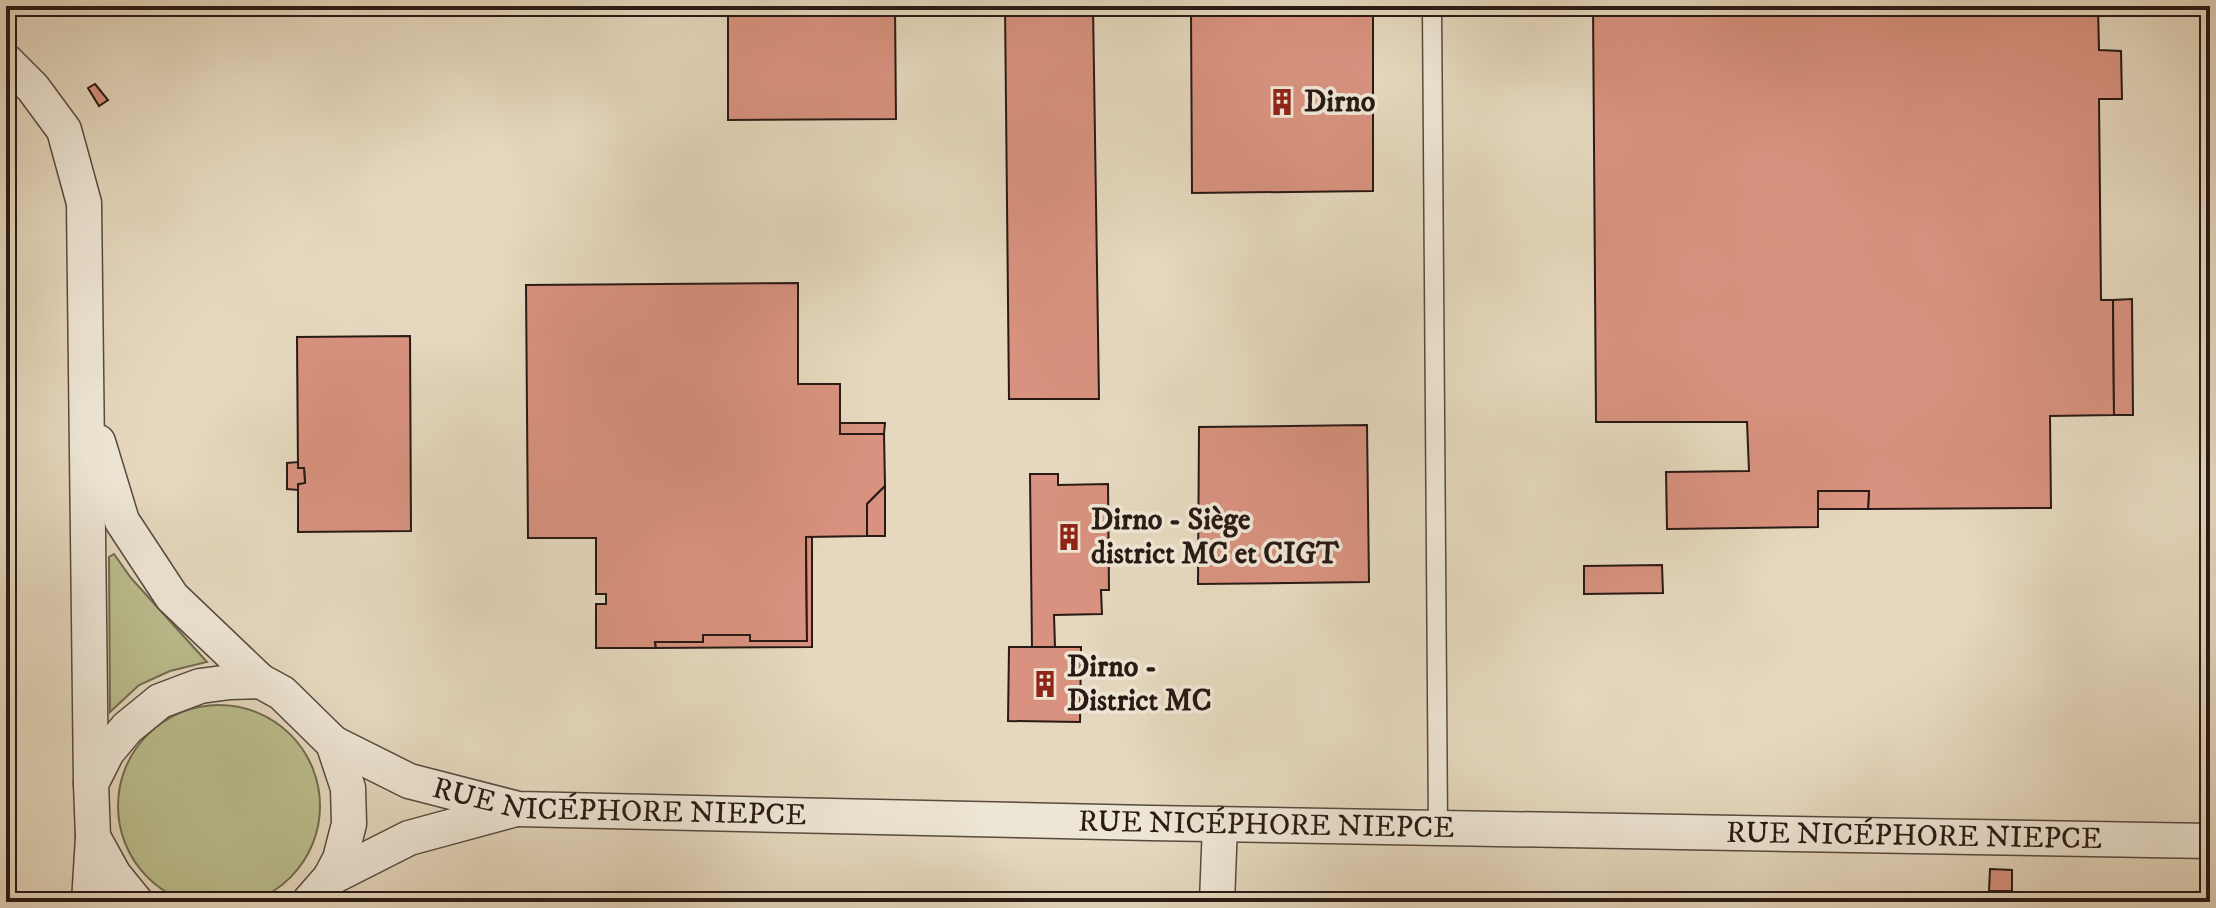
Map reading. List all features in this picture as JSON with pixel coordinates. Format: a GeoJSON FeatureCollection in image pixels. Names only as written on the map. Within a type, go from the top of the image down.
{"type":"FeatureCollection","features":[{"type":"Feature","properties":{"kind":"street"},"geometry":{"type":"LineString","coordinates":[[6,61],[33,88],[64,130],[84,203],[93,837],[89,902]]}},
{"type":"Feature","properties":{"kind":"street"},"geometry":{"type":"LineString","coordinates":[[87,407],[122,521],[172,597],[260,681],[282,693],[333,743],[348,788],[349,824],[340,859],[319,890]]}},
{"type":"Feature","properties":{"kind":"street"},"geometry":{"type":"LineString","coordinates":[[91,784],[107,752],[127,728],[160,701],[200,686],[260,681]]}},
{"type":"Feature","properties":{"kind":"street","name":"RUE NICÉPHORE NIEPCE"},"geometry":{"type":"LineString","coordinates":[[333,743],[409,781],[518,809],[2210,841]]}},
{"type":"Feature","properties":{"kind":"street"},"geometry":{"type":"LineString","coordinates":[[319,890],[409,838],[518,809]]}},
{"type":"Feature","properties":{"kind":"street"},"geometry":{"type":"LineString","coordinates":[[1217,902],[1220,824]]}},
{"type":"Feature","properties":{"kind":"street"},"geometry":{"type":"LineString","coordinates":[[93,837],[114,875],[136,902]]}},
{"type":"Feature","properties":{"kind":"lane"},"geometry":{"type":"LineString","coordinates":[[1432,6],[1438,828]]}},
{"type":"Feature","properties":{"kind":"green space"},"geometry":{"type":"Polygon","coordinates":[[[114,554],[131,578],[207,662],[170,671],[139,685],[110,712],[109,557],[114,554]]]}},
{"type":"Feature","properties":{"kind":"green space"},"geometry":{"type":"Polygon","coordinates":[[[219,705],[258,713],[290,735],[312,767],[320,806],[312,845],[290,877],[258,899],[219,907],[180,899],[148,877],[126,845],[118,806],[126,767],[148,735],[180,713],[219,705]]]}},
{"type":"Feature","properties":{"kind":"building"},"geometry":{"type":"Polygon","coordinates":[[[728,6],[895,6],[896,119],[728,120],[728,6]]]}},
{"type":"Feature","properties":{"kind":"building"},"geometry":{"type":"Polygon","coordinates":[[[1005,6],[1093,6],[1099,399],[1009,399],[1005,6]]]}},
{"type":"Feature","properties":{"kind":"building"},"geometry":{"type":"Polygon","coordinates":[[[1593,6],[2098,6],[2099,50],[2121,51],[2122,99],[2099,99],[2101,300],[2113,300],[2114,415],[2050,416],[2051,508],[1868,509],[1869,491],[1818,491],[1818,527],[1667,529],[1666,472],[1749,471],[1747,422],[1596,422],[1593,6]]]}},
{"type":"Feature","properties":{"kind":"building","name":"Dirno"},"geometry":{"type":"Polygon","coordinates":[[[1373,11],[1373,191],[1192,193],[1191,12],[1373,11]]]}},
{"type":"Feature","properties":{"kind":"building"},"geometry":{"type":"Polygon","coordinates":[[[95,84],[108,100],[99,106],[88,88],[95,84]]]}},
{"type":"Feature","properties":{"kind":"building"},"geometry":{"type":"Polygon","coordinates":[[[798,283],[798,384],[840,384],[840,434],[884,434],[885,486],[867,504],[867,536],[806,537],[807,641],[750,641],[750,635],[703,635],[703,642],[655,642],[656,648],[596,648],[596,604],[606,604],[606,594],[596,594],[596,538],[528,538],[526,285],[798,283]]]}},
{"type":"Feature","properties":{"kind":"building"},"geometry":{"type":"Polygon","coordinates":[[[2132,299],[2133,415],[2114,415],[2113,300],[2132,299]]]}},
{"type":"Feature","properties":{"kind":"building"},"geometry":{"type":"Polygon","coordinates":[[[410,336],[411,531],[298,532],[298,484],[305,483],[304,468],[298,468],[297,337],[410,336]]]}},
{"type":"Feature","properties":{"kind":"building"},"geometry":{"type":"Polygon","coordinates":[[[840,423],[885,423],[884,434],[840,434],[840,423]]]}},
{"type":"Feature","properties":{"kind":"building"},"geometry":{"type":"Polygon","coordinates":[[[1367,425],[1369,582],[1198,584],[1199,427],[1367,425]]]}},
{"type":"Feature","properties":{"kind":"building"},"geometry":{"type":"Polygon","coordinates":[[[298,462],[298,468],[304,468],[305,483],[298,484],[298,490],[287,489],[287,463],[298,462]]]}},
{"type":"Feature","properties":{"kind":"building","name":"Dirno - Siège district MC et CIGT"},"geometry":{"type":"Polygon","coordinates":[[[1030,474],[1058,474],[1058,485],[1108,484],[1109,590],[1101,590],[1102,614],[1054,615],[1055,647],[1032,647],[1030,474]]]}},
{"type":"Feature","properties":{"kind":"building"},"geometry":{"type":"Polygon","coordinates":[[[885,486],[885,536],[867,536],[867,504],[885,486]]]}},
{"type":"Feature","properties":{"kind":"building"},"geometry":{"type":"Polygon","coordinates":[[[1818,491],[1869,491],[1868,509],[1818,509],[1818,491]]]}},
{"type":"Feature","properties":{"kind":"building"},"geometry":{"type":"Polygon","coordinates":[[[806,537],[812,537],[812,647],[656,648],[655,642],[703,642],[703,635],[750,635],[750,641],[807,641],[806,537]]]}},
{"type":"Feature","properties":{"kind":"building"},"geometry":{"type":"Polygon","coordinates":[[[1662,565],[1663,593],[1584,594],[1584,566],[1662,565]]]}},
{"type":"Feature","properties":{"kind":"building","name":"Dirno - District MC"},"geometry":{"type":"Polygon","coordinates":[[[1009,647],[1081,647],[1080,722],[1008,721],[1009,647]]]}},
{"type":"Feature","properties":{"kind":"building"},"geometry":{"type":"Polygon","coordinates":[[[1990,869],[2012,870],[2012,891],[1989,891],[1990,869]]]}},
{"type":"Feature","properties":{"kind":"place","name":"Dirno"},"geometry":{"type":"Point","coordinates":[1282,102]}},
{"type":"Feature","properties":{"kind":"place","name":"Dirno - Siège district MC et CIGT"},"geometry":{"type":"Point","coordinates":[1069,537]}},
{"type":"Feature","properties":{"kind":"place","name":"Dirno - District MC"},"geometry":{"type":"Point","coordinates":[1045,684]}}]}
